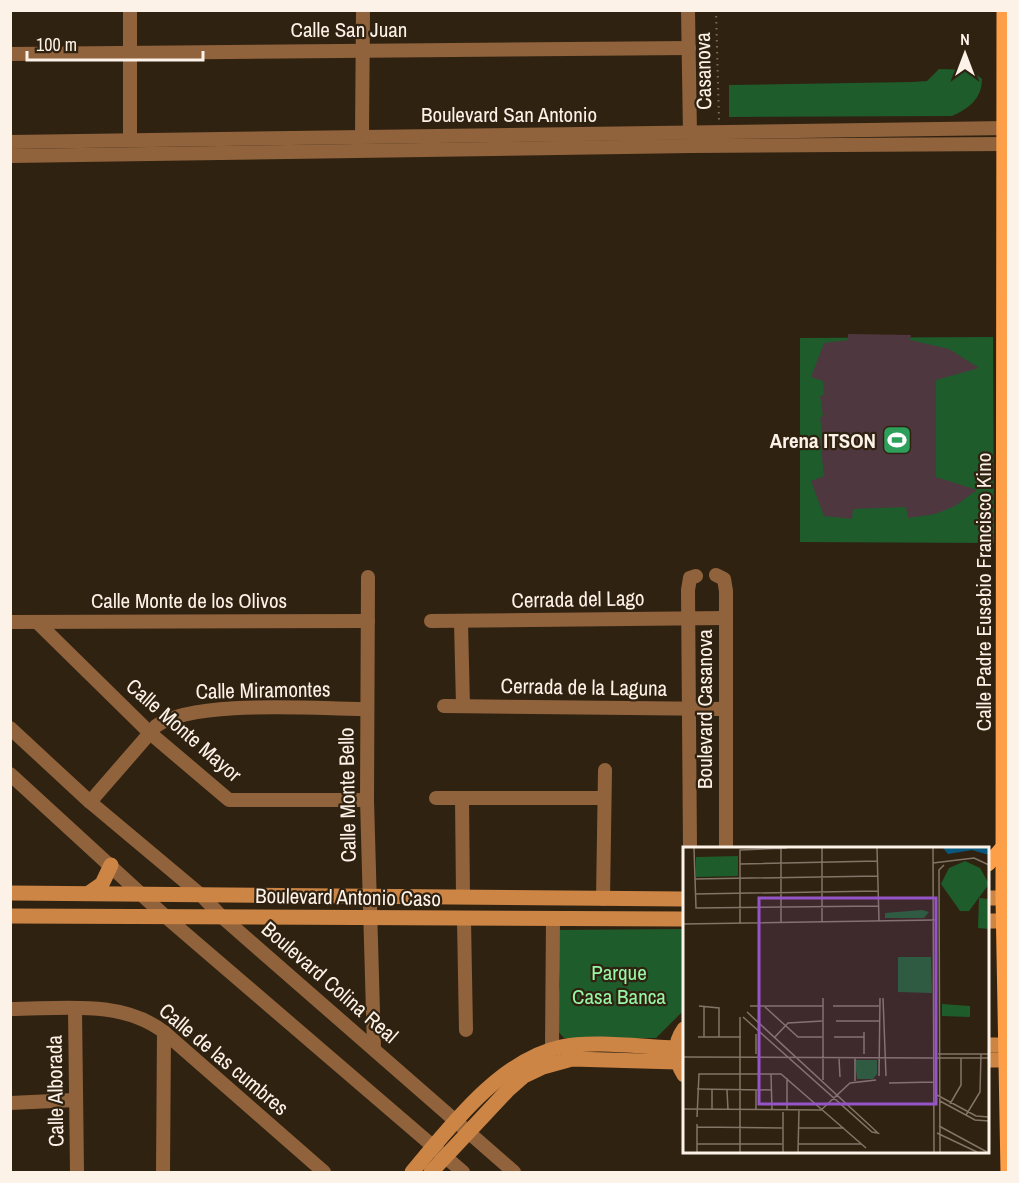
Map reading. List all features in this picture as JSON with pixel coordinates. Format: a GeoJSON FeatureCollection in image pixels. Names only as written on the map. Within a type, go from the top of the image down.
{"type":"FeatureCollection","features":[{"type":"Feature","properties":{"kind":"main road","name":"Calle Padre Eusebio Francisco Kino"},"geometry":{"type":"LineString","coordinates":[[1004,10],[1006,128],[1004,846],[1007,921],[1005,1052],[1008,1173]]}},
{"type":"Feature","properties":{"kind":"main road"},"geometry":{"type":"LineString","coordinates":[[989,862],[1004,846]]}},
{"type":"Feature","properties":{"kind":"main road"},"geometry":{"type":"LineString","coordinates":[[89,893],[102,884],[111,865]]}},
{"type":"Feature","properties":{"kind":"main road","name":"Boulevard Antonio Caso"},"geometry":{"type":"LineString","coordinates":[[10,893],[683,899]]}},
{"type":"Feature","properties":{"kind":"main road"},"geometry":{"type":"LineString","coordinates":[[989,898],[1006,898]]}},
{"type":"Feature","properties":{"kind":"main road","name":"Boulevard Antonio Caso"},"geometry":{"type":"LineString","coordinates":[[10,916],[221,916],[464,920],[683,919]]}},
{"type":"Feature","properties":{"kind":"main road"},"geometry":{"type":"LineString","coordinates":[[989,921],[1007,921]]}},
{"type":"Feature","properties":{"kind":"main road"},"geometry":{"type":"LineString","coordinates":[[679,1062],[683,1036]]}},
{"type":"Feature","properties":{"kind":"main road"},"geometry":{"type":"LineString","coordinates":[[431,1173],[439,1152],[456,1122],[505,1074],[552,1050],[572,1046],[679,1062]]}},
{"type":"Feature","properties":{"kind":"main road"},"geometry":{"type":"LineString","coordinates":[[989,1046],[1005,1052]]}},
{"type":"Feature","properties":{"kind":"main road"},"geometry":{"type":"LineString","coordinates":[[989,1059],[1005,1052]]}},
{"type":"Feature","properties":{"kind":"main road"},"geometry":{"type":"LineString","coordinates":[[412,1173],[469,1132],[515,1084],[533,1071],[559,1060],[679,1062]]}},
{"type":"Feature","properties":{"kind":"street"},"geometry":{"type":"LineString","coordinates":[[130,10],[130,140]]}},
{"type":"Feature","properties":{"kind":"street"},"geometry":{"type":"LineString","coordinates":[[362,136],[363,10]]}},
{"type":"Feature","properties":{"kind":"street"},"geometry":{"type":"LineString","coordinates":[[688,10],[691,140],[735,133]]}},
{"type":"Feature","properties":{"kind":"street","name":"Calle San Juan"},"geometry":{"type":"LineString","coordinates":[[10,54],[689,48]]}},
{"type":"Feature","properties":{"kind":"street","name":"Boulevard San Antonio"},"geometry":{"type":"LineString","coordinates":[[10,156],[691,140],[719,132],[1006,128]]}},
{"type":"Feature","properties":{"kind":"street","name":"Boulevard San Antonio"},"geometry":{"type":"LineString","coordinates":[[10,142],[362,136],[1005,144]]}},
{"type":"Feature","properties":{"kind":"street","name":"Boulevard Casanova"},"geometry":{"type":"LineString","coordinates":[[716,575],[722,577],[725,582],[726,847]]}},
{"type":"Feature","properties":{"kind":"street","name":"Boulevard Casanova"},"geometry":{"type":"LineString","coordinates":[[690,847],[688,582],[690,577],[696,576]]}},
{"type":"Feature","properties":{"kind":"street","name":"Calle Monte Bello"},"geometry":{"type":"LineString","coordinates":[[368,577],[367,800],[374,1048]]}},
{"type":"Feature","properties":{"kind":"street","name":"Cerrada del Lago"},"geometry":{"type":"LineString","coordinates":[[431,621],[725,618]]}},
{"type":"Feature","properties":{"kind":"street","name":"Calle Monte de los Olivos"},"geometry":{"type":"LineString","coordinates":[[10,622],[368,621]]}},
{"type":"Feature","properties":{"kind":"street","name":"Calle Monte Mayor"},"geometry":{"type":"LineString","coordinates":[[37,622],[150,733],[229,800],[367,800]]}},
{"type":"Feature","properties":{"kind":"street"},"geometry":{"type":"LineString","coordinates":[[461,622],[463,706]]}},
{"type":"Feature","properties":{"kind":"street","name":"Cerrada de la Laguna"},"geometry":{"type":"LineString","coordinates":[[444,706],[724,709]]}},
{"type":"Feature","properties":{"kind":"street","name":"Calle Miramontes"},"geometry":{"type":"LineString","coordinates":[[90,802],[150,733],[168,718],[206,710],[368,709]]}},
{"type":"Feature","properties":{"kind":"street","name":"Boulevard Colina Real"},"geometry":{"type":"LineString","coordinates":[[10,728],[90,802],[201,895],[221,916],[514,1173]]}},
{"type":"Feature","properties":{"kind":"street"},"geometry":{"type":"LineString","coordinates":[[603,899],[605,770]]}},
{"type":"Feature","properties":{"kind":"street"},"geometry":{"type":"LineString","coordinates":[[10,774],[166,917],[463,1173]]}},
{"type":"Feature","properties":{"kind":"street"},"geometry":{"type":"LineString","coordinates":[[436,798],[604,798]]}},
{"type":"Feature","properties":{"kind":"street"},"geometry":{"type":"LineString","coordinates":[[462,798],[464,896]]}},
{"type":"Feature","properties":{"kind":"street"},"geometry":{"type":"LineString","coordinates":[[552,1050],[553,918]]}},
{"type":"Feature","properties":{"kind":"street"},"geometry":{"type":"LineString","coordinates":[[464,920],[466,1030]]}},
{"type":"Feature","properties":{"kind":"street","name":"Calle de las cumbres"},"geometry":{"type":"LineString","coordinates":[[10,1009],[130,1013],[164,1032],[324,1173]]}},
{"type":"Feature","properties":{"kind":"street","name":"Calle Alborada"},"geometry":{"type":"LineString","coordinates":[[75,1010],[77,1173]]}},
{"type":"Feature","properties":{"kind":"street"},"geometry":{"type":"LineString","coordinates":[[163,1173],[164,1032]]}},
{"type":"Feature","properties":{"kind":"street"},"geometry":{"type":"LineString","coordinates":[[10,1103],[75,1100]]}},
{"type":"Feature","properties":{"kind":"path","name":"Casanova"},"geometry":{"type":"LineString","coordinates":[[717,10],[719,132]]}},
{"type":"Feature","properties":{"kind":"path"},"geometry":{"type":"LineString","coordinates":[[694,1172],[746,1172]]}},
{"type":"Feature","properties":{"kind":"green space"},"geometry":{"type":"Polygon","coordinates":[[[939,69],[971,70],[982,79],[977,98],[952,116],[729,117],[729,85],[927,81],[939,69]]]}},
{"type":"Feature","properties":{"kind":"green space","name":"Arena ITSON"},"geometry":{"type":"Polygon","coordinates":[[[993,337],[994,543],[800,542],[800,338],[993,337]]]}},
{"type":"Feature","properties":{"kind":"green space","name":"Parque Casa Banca"},"geometry":{"type":"Polygon","coordinates":[[[683,929],[682,1012],[656,1038],[564,1038],[555,1028],[560,985],[557,930],[683,929]]]}},
{"type":"Feature","properties":{"kind":"building"},"geometry":{"type":"Polygon","coordinates":[[[848,334],[911,335],[910,340],[949,349],[979,368],[936,380],[936,477],[977,490],[955,506],[935,514],[908,518],[906,507],[853,509],[852,519],[824,516],[811,481],[824,476],[820,439],[823,438],[820,396],[824,395],[823,381],[811,377],[824,343],[848,340],[848,334]]]}},
{"type":"Feature","properties":{"kind":"place","name":"Arena ITSON"},"geometry":{"type":"Point","coordinates":[897,440]}}]}
